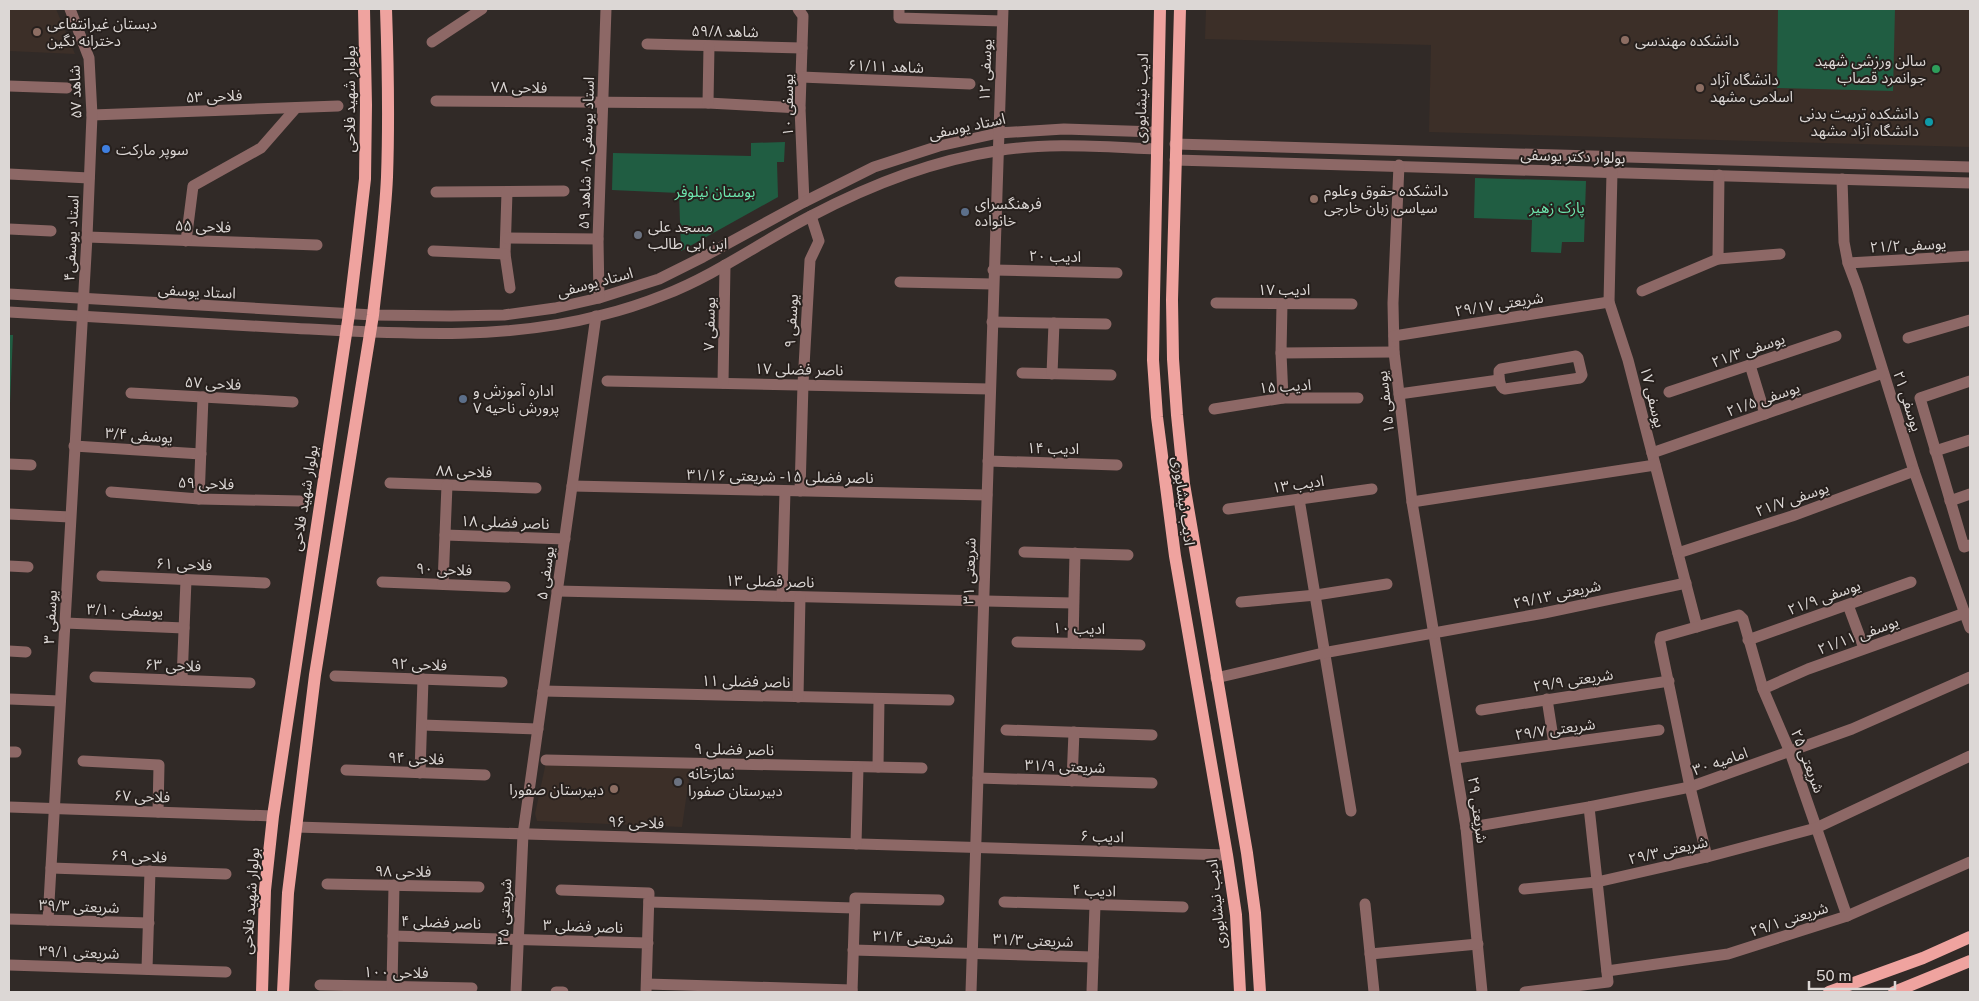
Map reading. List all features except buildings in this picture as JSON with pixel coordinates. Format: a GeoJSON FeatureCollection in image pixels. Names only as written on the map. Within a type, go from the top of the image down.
{"type":"FeatureCollection","features":[{"type":"Feature","properties":{"kind":"main road","name":"بولوار شهید فلاحی"},"geometry":{"type":"LineString","coordinates":[[262,992],[265,890],[273,816],[347,331],[365,179],[364,9]]}},
{"type":"Feature","properties":{"kind":"main road"},"geometry":{"type":"LineString","coordinates":[[283,992],[288,893],[315,676],[373,314],[387,179],[386,9]]}},
{"type":"Feature","properties":{"kind":"main road","name":"ادیب نیشابوری"},"geometry":{"type":"LineString","coordinates":[[1160,9],[1153,360],[1157,417],[1165,487],[1190,644],[1208,737],[1236,915],[1240,992]]}},
{"type":"Feature","properties":{"kind":"main road","name":"ادیب نیشابوری"},"geometry":{"type":"LineString","coordinates":[[1180,9],[1175,144],[1173,359],[1184,484],[1247,853],[1255,913],[1260,992]]}},
{"type":"Feature","properties":{"kind":"main road"},"geometry":{"type":"LineString","coordinates":[[1165,487],[1184,484]]}},
{"type":"Feature","properties":{"kind":"main road"},"geometry":{"type":"LineString","coordinates":[[1829,992],[1970,938]]}},
{"type":"Feature","properties":{"kind":"main road"},"geometry":{"type":"LineString","coordinates":[[1894,992],[1970,961]]}},
{"type":"Feature","properties":{"kind":"street","name":"شاهد ۵۷"},"geometry":{"type":"LineString","coordinates":[[70,9],[89,58],[92,115],[89,178]]}},
{"type":"Feature","properties":{"kind":"street"},"geometry":{"type":"LineString","coordinates":[[432,42],[482,9]]}},
{"type":"Feature","properties":{"kind":"street","name":"استاد یوسفی ۸ - شاهد ۵۹"},"geometry":{"type":"LineString","coordinates":[[600,298],[598,239],[606,9]]}},
{"type":"Feature","properties":{"kind":"street","name":"یوسفی ۱۰"},"geometry":{"type":"LineString","coordinates":[[798,9],[803,16],[800,108],[804,202]]}},
{"type":"Feature","properties":{"kind":"street","name":"یوسفی ۱۲"},"geometry":{"type":"LineString","coordinates":[[997,150],[1003,9]]}},
{"type":"Feature","properties":{"kind":"street"},"geometry":{"type":"LineString","coordinates":[[899,13],[1002,21]]}},
{"type":"Feature","properties":{"kind":"street","name":"شاهد ۵۹/۸"},"geometry":{"type":"LineString","coordinates":[[647,44],[802,48]]}},
{"type":"Feature","properties":{"kind":"street"},"geometry":{"type":"LineString","coordinates":[[708,103],[709,46]]}},
{"type":"Feature","properties":{"kind":"street","name":"شاهد ۶۱/۱۱"},"geometry":{"type":"LineString","coordinates":[[801,78],[970,84]]}},
{"type":"Feature","properties":{"kind":"street"},"geometry":{"type":"LineString","coordinates":[[9,86],[67,88]]}},
{"type":"Feature","properties":{"kind":"street","name":"فلاحی ۷۸"},"geometry":{"type":"LineString","coordinates":[[436,101],[708,103],[800,108]]}},
{"type":"Feature","properties":{"kind":"street","name":"فلاحی ۵۳"},"geometry":{"type":"LineString","coordinates":[[92,115],[338,106]]}},
{"type":"Feature","properties":{"kind":"street"},"geometry":{"type":"LineString","coordinates":[[186,240],[193,186],[261,148],[296,108]]}},
{"type":"Feature","properties":{"kind":"street","name":"استاد یوسفی"},"geometry":{"type":"LineString","coordinates":[[9,294],[349,314],[504,315],[555,308],[600,298],[659,279],[874,167],[939,146],[998,133],[1064,129],[1157,132]]}},
{"type":"Feature","properties":{"kind":"street","name":"بولوار دکتر یوسفی"},"geometry":{"type":"LineString","coordinates":[[1175,144],[1970,167]]}},
{"type":"Feature","properties":{"kind":"street","name":"استاد یوسفی"},"geometry":{"type":"LineString","coordinates":[[9,312],[347,331],[451,334],[505,332],[558,325],[596,316],[665,295],[725,265],[811,216],[881,183],[943,162],[997,150],[1064,146],[1156,149]]}},
{"type":"Feature","properties":{"kind":"street","name":"شریعتی ۳۱"},"geometry":{"type":"LineString","coordinates":[[971,992],[997,150]]}},
{"type":"Feature","properties":{"kind":"street","name":"بولوار دکتر یوسفی"},"geometry":{"type":"LineString","coordinates":[[1175,160],[1970,182]]}},
{"type":"Feature","properties":{"kind":"street","name":"یوسفی ۱۵"},"geometry":{"type":"LineString","coordinates":[[1399,165],[1393,303],[1394,352],[1412,502],[1434,633]]}},
{"type":"Feature","properties":{"kind":"street","name":"یوسفی ۱۷"},"geometry":{"type":"LineString","coordinates":[[1612,172],[1609,302],[1628,360],[1697,627]]}},
{"type":"Feature","properties":{"kind":"street"},"geometry":{"type":"LineString","coordinates":[[9,174],[89,178]]}},
{"type":"Feature","properties":{"kind":"street"},"geometry":{"type":"LineString","coordinates":[[1718,259],[1719,175]]}},
{"type":"Feature","properties":{"kind":"street","name":"استاد یوسفی۴"},"geometry":{"type":"LineString","coordinates":[[82,316],[89,178]]}},
{"type":"Feature","properties":{"kind":"street","name":"یوسفی ۲۱"},"geometry":{"type":"LineString","coordinates":[[1842,179],[1844,242],[1848,263],[1914,471],[1970,628]]}},
{"type":"Feature","properties":{"kind":"street"},"geometry":{"type":"LineString","coordinates":[[436,192],[564,191]]}},
{"type":"Feature","properties":{"kind":"street"},"geometry":{"type":"LineString","coordinates":[[507,192],[505,254],[510,288]]}},
{"type":"Feature","properties":{"kind":"street","name":"یوسفی ۹"},"geometry":{"type":"LineString","coordinates":[[800,491],[803,384],[810,260],[819,244],[811,216]]}},
{"type":"Feature","properties":{"kind":"street"},"geometry":{"type":"LineString","coordinates":[[9,229],[51,231]]}},
{"type":"Feature","properties":{"kind":"street","name":"فلاحی ۵۵"},"geometry":{"type":"LineString","coordinates":[[87,237],[317,245]]}},
{"type":"Feature","properties":{"kind":"street"},"geometry":{"type":"LineString","coordinates":[[506,238],[598,239]]}},
{"type":"Feature","properties":{"kind":"street"},"geometry":{"type":"LineString","coordinates":[[433,250],[505,254]]}},
{"type":"Feature","properties":{"kind":"street"},"geometry":{"type":"LineString","coordinates":[[1642,291],[1718,259],[1780,254]]}},
{"type":"Feature","properties":{"kind":"street","name":"یوسفی ۲۱/۲"},"geometry":{"type":"LineString","coordinates":[[1848,263],[1970,256]]}},
{"type":"Feature","properties":{"kind":"street","name":"یوسفی ۷"},"geometry":{"type":"LineString","coordinates":[[723,383],[725,265]]}},
{"type":"Feature","properties":{"kind":"street","name":"ادیب ۲۰"},"geometry":{"type":"LineString","coordinates":[[994,270],[1117,272]]}},
{"type":"Feature","properties":{"kind":"street"},"geometry":{"type":"LineString","coordinates":[[900,282],[993,284]]}},
{"type":"Feature","properties":{"kind":"street","name":"شریعتی ۲۹/۱۷"},"geometry":{"type":"LineString","coordinates":[[1394,336],[1609,302]]}},
{"type":"Feature","properties":{"kind":"street","name":"ادیب ۱۷"},"geometry":{"type":"LineString","coordinates":[[1216,303],[1352,304]]}},
{"type":"Feature","properties":{"kind":"street"},"geometry":{"type":"LineString","coordinates":[[1282,304],[1281,353],[1283,398]]}},
{"type":"Feature","properties":{"kind":"street","name":"یوسفی ۳"},"geometry":{"type":"LineString","coordinates":[[48,920],[82,316]]}},
{"type":"Feature","properties":{"kind":"street","name":"یوسفی ۵"},"geometry":{"type":"LineString","coordinates":[[523,834],[596,316]]}},
{"type":"Feature","properties":{"kind":"street"},"geometry":{"type":"LineString","coordinates":[[1908,338],[1970,320]]}},
{"type":"Feature","properties":{"kind":"street"},"geometry":{"type":"LineString","coordinates":[[992,322],[1106,324]]}},
{"type":"Feature","properties":{"kind":"street"},"geometry":{"type":"LineString","coordinates":[[1052,374],[1054,323]]}},
{"type":"Feature","properties":{"kind":"street","name":"یوسفی ۲۱/۳"},"geometry":{"type":"LineString","coordinates":[[1669,392],[1836,336]]}},
{"type":"Feature","properties":{"kind":"street"},"geometry":{"type":"LineString","coordinates":[[1281,353],[1394,352]]}},
{"type":"Feature","properties":{"kind":"street"},"geometry":{"type":"LineString","coordinates":[[1576,356],[1582,375],[1580,378],[1505,389],[1503,389],[1499,380],[1499,371],[1501,369],[1576,356]]}},
{"type":"Feature","properties":{"kind":"street"},"geometry":{"type":"LineString","coordinates":[[1750,365],[1764,414]]}},
{"type":"Feature","properties":{"kind":"street"},"geometry":{"type":"LineString","coordinates":[[1022,373],[1111,375]]}},
{"type":"Feature","properties":{"kind":"street","name":"یوسفی ۲۱/۵"},"geometry":{"type":"LineString","coordinates":[[1654,459],[1764,414],[1883,373]]}},
{"type":"Feature","properties":{"kind":"street"},"geometry":{"type":"LineString","coordinates":[[1399,394],[1499,380]]}},
{"type":"Feature","properties":{"kind":"street","name":"ناصر فضلی ۱۷"},"geometry":{"type":"LineString","coordinates":[[607,381],[990,389]]}},
{"type":"Feature","properties":{"kind":"street"},"geometry":{"type":"LineString","coordinates":[[1945,554],[1967,546],[1950,501],[1920,398],[1970,381]]}},
{"type":"Feature","properties":{"kind":"street","name":"فلاحی ۵۷"},"geometry":{"type":"LineString","coordinates":[[131,394],[293,402]]}},
{"type":"Feature","properties":{"kind":"street"},"geometry":{"type":"LineString","coordinates":[[198,499],[203,398]]}},
{"type":"Feature","properties":{"kind":"street","name":"ادیب ۱۵"},"geometry":{"type":"LineString","coordinates":[[1214,409],[1283,398],[1358,398]]}},
{"type":"Feature","properties":{"kind":"street"},"geometry":{"type":"LineString","coordinates":[[1935,451],[1970,440]]}},
{"type":"Feature","properties":{"kind":"street","name":"یوسفی ۳/۴"},"geometry":{"type":"LineString","coordinates":[[74,446],[201,454]]}},
{"type":"Feature","properties":{"kind":"street"},"geometry":{"type":"LineString","coordinates":[[1412,502],[1654,459]]}},
{"type":"Feature","properties":{"kind":"street","name":"ادیب ۱۴"},"geometry":{"type":"LineString","coordinates":[[988,461],[1117,464]]}},
{"type":"Feature","properties":{"kind":"street"},"geometry":{"type":"LineString","coordinates":[[9,464],[31,465]]}},
{"type":"Feature","properties":{"kind":"street","name":"یوسفی ۲۱/۷"},"geometry":{"type":"LineString","coordinates":[[1678,553],[1792,516],[1914,471]]}},
{"type":"Feature","properties":{"kind":"street","name":"فلاحی ۸۸"},"geometry":{"type":"LineString","coordinates":[[390,483],[536,488]]}},
{"type":"Feature","properties":{"kind":"street"},"geometry":{"type":"LineString","coordinates":[[443,584],[447,485]]}},
{"type":"Feature","properties":{"kind":"street","name":"ناصر فضلی ۱۵ - شریعتی ۳۱/۱۶"},"geometry":{"type":"LineString","coordinates":[[572,486],[986,495]]}},
{"type":"Feature","properties":{"kind":"street","name":"ادیب ۱۳"},"geometry":{"type":"LineString","coordinates":[[1228,509],[1372,489]]}},
{"type":"Feature","properties":{"kind":"street"},"geometry":{"type":"LineString","coordinates":[[782,596],[785,491]]}},
{"type":"Feature","properties":{"kind":"street","name":"فلاحی ۵۹"},"geometry":{"type":"LineString","coordinates":[[111,492],[198,499],[300,500]]}},
{"type":"Feature","properties":{"kind":"street"},"geometry":{"type":"LineString","coordinates":[[1950,501],[1970,494]]}},
{"type":"Feature","properties":{"kind":"street"},"geometry":{"type":"LineString","coordinates":[[1299,499],[1351,811]]}},
{"type":"Feature","properties":{"kind":"street"},"geometry":{"type":"LineString","coordinates":[[9,514],[70,517]]}},
{"type":"Feature","properties":{"kind":"street","name":"ناصر فضلی ۱۸"},"geometry":{"type":"LineString","coordinates":[[445,535],[565,539]]}},
{"type":"Feature","properties":{"kind":"street"},"geometry":{"type":"LineString","coordinates":[[1024,552],[1128,555]]}},
{"type":"Feature","properties":{"kind":"street"},"geometry":{"type":"LineString","coordinates":[[1072,643],[1074,554]]}},
{"type":"Feature","properties":{"kind":"street"},"geometry":{"type":"LineString","coordinates":[[9,566],[28,567]]}},
{"type":"Feature","properties":{"kind":"street","name":"فلاحی ۶۱"},"geometry":{"type":"LineString","coordinates":[[102,576],[264,583]]}},
{"type":"Feature","properties":{"kind":"street"},"geometry":{"type":"LineString","coordinates":[[182,680],[186,580]]}},
{"type":"Feature","properties":{"kind":"street","name":"فلاحی ۹۰"},"geometry":{"type":"LineString","coordinates":[[382,582],[505,587]]}},
{"type":"Feature","properties":{"kind":"street","name":"یوسفی ۲۱/۹"},"geometry":{"type":"LineString","coordinates":[[1748,640],[1911,582]]}},
{"type":"Feature","properties":{"kind":"street","name":"شریعتی ۲۹/۱۳"},"geometry":{"type":"LineString","coordinates":[[1216,678],[1324,653],[1544,613],[1686,583]]}},
{"type":"Feature","properties":{"kind":"street"},"geometry":{"type":"LineString","coordinates":[[1241,602],[1316,595],[1386,584]]}},
{"type":"Feature","properties":{"kind":"street","name":"ناصر فضلی ۱۳"},"geometry":{"type":"LineString","coordinates":[[557,591],[1074,603]]}},
{"type":"Feature","properties":{"kind":"street"},"geometry":{"type":"LineString","coordinates":[[798,697],[800,597]]}},
{"type":"Feature","properties":{"kind":"street"},"geometry":{"type":"LineString","coordinates":[[1848,605],[1864,648]]}},
{"type":"Feature","properties":{"kind":"street","name":"یوسفی ۲۱/۱۱"},"geometry":{"type":"LineString","coordinates":[[1763,689],[1808,669],[1965,613]]}},
{"type":"Feature","properties":{"kind":"street","name":"شریعتی ۲۵"},"geometry":{"type":"LineString","coordinates":[[1697,627],[1739,615],[1742,616],[1763,689],[1790,752],[1847,916]]}},
{"type":"Feature","properties":{"kind":"street","name":"یوسفی ۳/۱۰"},"geometry":{"type":"LineString","coordinates":[[65,623],[184,628]]}},
{"type":"Feature","properties":{"kind":"street"},"geometry":{"type":"LineString","coordinates":[[1697,627],[1660,639],[1690,787],[1707,857]]}},
{"type":"Feature","properties":{"kind":"street","name":"شریعتی ۲۹"},"geometry":{"type":"LineString","coordinates":[[1434,633],[1466,828],[1482,992]]}},
{"type":"Feature","properties":{"kind":"street","name":"ادیب ۱۰"},"geometry":{"type":"LineString","coordinates":[[1017,642],[1140,645]]}},
{"type":"Feature","properties":{"kind":"street"},"geometry":{"type":"LineString","coordinates":[[9,651],[26,652]]}},
{"type":"Feature","properties":{"kind":"street","name":"فلاحی ۹۲"},"geometry":{"type":"LineString","coordinates":[[335,676],[502,682]]}},
{"type":"Feature","properties":{"kind":"street","name":"فلاحی ۶۳"},"geometry":{"type":"LineString","coordinates":[[95,677],[250,683]]}},
{"type":"Feature","properties":{"kind":"street","name":"امامیه ۳۰"},"geometry":{"type":"LineString","coordinates":[[1466,828],[1690,787],[1852,729],[1970,678]]}},
{"type":"Feature","properties":{"kind":"street"},"geometry":{"type":"LineString","coordinates":[[420,773],[423,679]]}},
{"type":"Feature","properties":{"kind":"street","name":"شریعتی ۲۹/۹"},"geometry":{"type":"LineString","coordinates":[[1481,710],[1669,681]]}},
{"type":"Feature","properties":{"kind":"street","name":"ناصر فضلی ۱۱"},"geometry":{"type":"LineString","coordinates":[[543,691],[949,700]]}},
{"type":"Feature","properties":{"kind":"street"},"geometry":{"type":"LineString","coordinates":[[9,699],[60,701]]}},
{"type":"Feature","properties":{"kind":"street"},"geometry":{"type":"LineString","coordinates":[[878,767],[879,699]]}},
{"type":"Feature","properties":{"kind":"street"},"geometry":{"type":"LineString","coordinates":[[1547,700],[1554,744]]}},
{"type":"Feature","properties":{"kind":"street"},"geometry":{"type":"LineString","coordinates":[[422,725],[538,729]]}},
{"type":"Feature","properties":{"kind":"street"},"geometry":{"type":"LineString","coordinates":[[1006,730],[1152,734]]}},
{"type":"Feature","properties":{"kind":"street","name":"شریعتی ۲۹/۷"},"geometry":{"type":"LineString","coordinates":[[1456,758],[1659,730]]}},
{"type":"Feature","properties":{"kind":"street"},"geometry":{"type":"LineString","coordinates":[[1072,781],[1074,732]]}},
{"type":"Feature","properties":{"kind":"street","name":"شریعتی ۲۹/۳"},"geometry":{"type":"LineString","coordinates":[[1524,889],[1597,882],[1707,857],[1816,828],[1970,756]]}},
{"type":"Feature","properties":{"kind":"street","name":"ناصر فضلی ۹"},"geometry":{"type":"LineString","coordinates":[[546,760],[922,768]]}},
{"type":"Feature","properties":{"kind":"street"},"geometry":{"type":"LineString","coordinates":[[83,761],[159,765],[158,812]]}},
{"type":"Feature","properties":{"kind":"street"},"geometry":{"type":"LineString","coordinates":[[856,844],[858,766]]}},
{"type":"Feature","properties":{"kind":"street","name":"فلاحی ۹۴"},"geometry":{"type":"LineString","coordinates":[[346,770],[485,775]]}},
{"type":"Feature","properties":{"kind":"street","name":"شریعتی ۳۱/۹"},"geometry":{"type":"LineString","coordinates":[[978,778],[1152,783]]}},
{"type":"Feature","properties":{"kind":"street","name":"فلاحی ۶۷"},"geometry":{"type":"LineString","coordinates":[[9,806],[273,816]]}},
{"type":"Feature","properties":{"kind":"street"},"geometry":{"type":"LineString","coordinates":[[1589,807],[1607,976]]}},
{"type":"Feature","properties":{"kind":"street","name":"فلاحی ۹۶"},"geometry":{"type":"LineString","coordinates":[[296,827],[976,848]]}},
{"type":"Feature","properties":{"kind":"street","name":"شریعتی ۳۵"},"geometry":{"type":"LineString","coordinates":[[516,992],[523,834]]}},
{"type":"Feature","properties":{"kind":"street","name":"ادیب ۶"},"geometry":{"type":"LineString","coordinates":[[976,848],[1227,855]]}},
{"type":"Feature","properties":{"kind":"street","name":"شریعتی ۲۹/۱"},"geometry":{"type":"LineString","coordinates":[[1525,992],[1728,954],[1847,916],[1970,862]]}},
{"type":"Feature","properties":{"kind":"street","name":"فلاحی ۶۹"},"geometry":{"type":"LineString","coordinates":[[51,868],[226,874]]}},
{"type":"Feature","properties":{"kind":"street"},"geometry":{"type":"LineString","coordinates":[[147,969],[150,871]]}},
{"type":"Feature","properties":{"kind":"street","name":"فلاحی ۹۸"},"geometry":{"type":"LineString","coordinates":[[327,884],[479,887]]}},
{"type":"Feature","properties":{"kind":"street"},"geometry":{"type":"LineString","coordinates":[[392,987],[394,885]]}},
{"type":"Feature","properties":{"kind":"street"},"geometry":{"type":"LineString","coordinates":[[561,890],[649,897],[855,903],[939,900]]}},
{"type":"Feature","properties":{"kind":"street"},"geometry":{"type":"LineString","coordinates":[[649,897],[646,988],[852,991],[855,903]]}},
{"type":"Feature","properties":{"kind":"street","name":"ادیب ۴"},"geometry":{"type":"LineString","coordinates":[[1004,902],[1183,907]]}},
{"type":"Feature","properties":{"kind":"street"},"geometry":{"type":"LineString","coordinates":[[1365,904],[1374,992]]}},
{"type":"Feature","properties":{"kind":"street"},"geometry":{"type":"LineString","coordinates":[[1092,992],[1095,905]]}},
{"type":"Feature","properties":{"kind":"street","name":"شریعتی ۳۹/۳"},"geometry":{"type":"LineString","coordinates":[[9,919],[149,923]]}},
{"type":"Feature","properties":{"kind":"street","name":"ناصر فضلی ۴"},"geometry":{"type":"LineString","coordinates":[[393,936],[518,939]]}},
{"type":"Feature","properties":{"kind":"street","name":"ناصر فضلی ۳"},"geometry":{"type":"LineString","coordinates":[[518,939],[648,943]]}},
{"type":"Feature","properties":{"kind":"street"},"geometry":{"type":"LineString","coordinates":[[1370,954],[1478,944]]}},
{"type":"Feature","properties":{"kind":"street","name":"شریعتی ۳۱/۴"},"geometry":{"type":"LineString","coordinates":[[853,950],[972,953]]}},
{"type":"Feature","properties":{"kind":"street","name":"شریعتی ۳۱/۳"},"geometry":{"type":"LineString","coordinates":[[972,953],[1094,957]]}},
{"type":"Feature","properties":{"kind":"street","name":"شریعتی ۳۹/۱"},"geometry":{"type":"LineString","coordinates":[[9,965],[226,972]]}},
{"type":"Feature","properties":{"kind":"street","name":"فلاحی ۱۰۰"},"geometry":{"type":"LineString","coordinates":[[320,985],[472,988]]}},
{"type":"Feature","properties":{"kind":"street"},"geometry":{"type":"LineString","coordinates":[[556,992],[563,992]]}},
{"type":"Feature","properties":{"kind":"shaded area","name":"دبستان غیرانتفاعی دخترانه نگین"},"geometry":{"type":"Polygon","coordinates":[[[9,9],[56,9],[75,54],[9,51],[9,9]]]}},
{"type":"Feature","properties":{"kind":"shaded area","name":"دانشگاه آزاد اسلامی مشهد"},"geometry":{"type":"Polygon","coordinates":[[[1206,9],[1970,9],[1970,147],[1429,132],[1431,45],[1205,39],[1206,9]]]}},
{"type":"Feature","properties":{"kind":"shaded area","name":"دبیرستان صفورا"},"geometry":{"type":"Polygon","coordinates":[[[546,762],[691,765],[682,827],[537,821],[535,814],[546,762]]]}},
{"type":"Feature","properties":{"kind":"green space"},"geometry":{"type":"Polygon","coordinates":[[[1778,9],[1895,9],[1893,91],[1777,88],[1778,9]]]}},
{"type":"Feature","properties":{"kind":"green space","name":"بوستان نیلوفر"},"geometry":{"type":"Polygon","coordinates":[[[785,142],[784,162],[777,162],[778,197],[681,251],[679,193],[612,190],[613,153],[751,156],[751,143],[785,142]]]}},
{"type":"Feature","properties":{"kind":"green space","name":"پارک زهیر"},"geometry":{"type":"Polygon","coordinates":[[[1475,178],[1586,181],[1584,242],[1562,242],[1561,253],[1531,252],[1532,220],[1474,218],[1475,178]]]}},
{"type":"Feature","properties":{"kind":"green space"},"geometry":{"type":"Polygon","coordinates":[[[9,335],[13,335],[9,426],[9,335]]]}},
{"type":"Feature","properties":{"kind":"place","name":"دبستان غیرانتفاعی دخترانه نگین"},"geometry":{"type":"Point","coordinates":[37,32]}},
{"type":"Feature","properties":{"kind":"place","name":"دانشکده مهندسی"},"geometry":{"type":"Point","coordinates":[1625,40]}},
{"type":"Feature","properties":{"kind":"place","name":"سالن ورزشی شهید جوانمرد قصاب"},"geometry":{"type":"Point","coordinates":[1936,69]}},
{"type":"Feature","properties":{"kind":"place","name":"دانشگاه آزاد اسلامی مشهد"},"geometry":{"type":"Point","coordinates":[1700,88]}},
{"type":"Feature","properties":{"kind":"place","name":"دانشکده تربیت بدنی دانشگاه آزاد مشهد"},"geometry":{"type":"Point","coordinates":[1929,122]}},
{"type":"Feature","properties":{"kind":"place","name":"سوپر مارکت"},"geometry":{"type":"Point","coordinates":[106,149]}},
{"type":"Feature","properties":{"kind":"place","name":"دانشکده حقوق وعلوم سیاسی زبان خارجی"},"geometry":{"type":"Point","coordinates":[1314,199]}},
{"type":"Feature","properties":{"kind":"place","name":"فرهنگسرای خانواده"},"geometry":{"type":"Point","coordinates":[965,212]}},
{"type":"Feature","properties":{"kind":"place","name":"مسجد علی ابن ابی طالب"},"geometry":{"type":"Point","coordinates":[638,235]}},
{"type":"Feature","properties":{"kind":"place","name":"اداره آموزش و پرورش ناحیه ۷"},"geometry":{"type":"Point","coordinates":[463,399]}},
{"type":"Feature","properties":{"kind":"place","name":"نمازخانه دبیرستان صفورا"},"geometry":{"type":"Point","coordinates":[678,782]}},
{"type":"Feature","properties":{"kind":"place","name":"دبیرستان صفورا"},"geometry":{"type":"Point","coordinates":[614,789]}}]}
